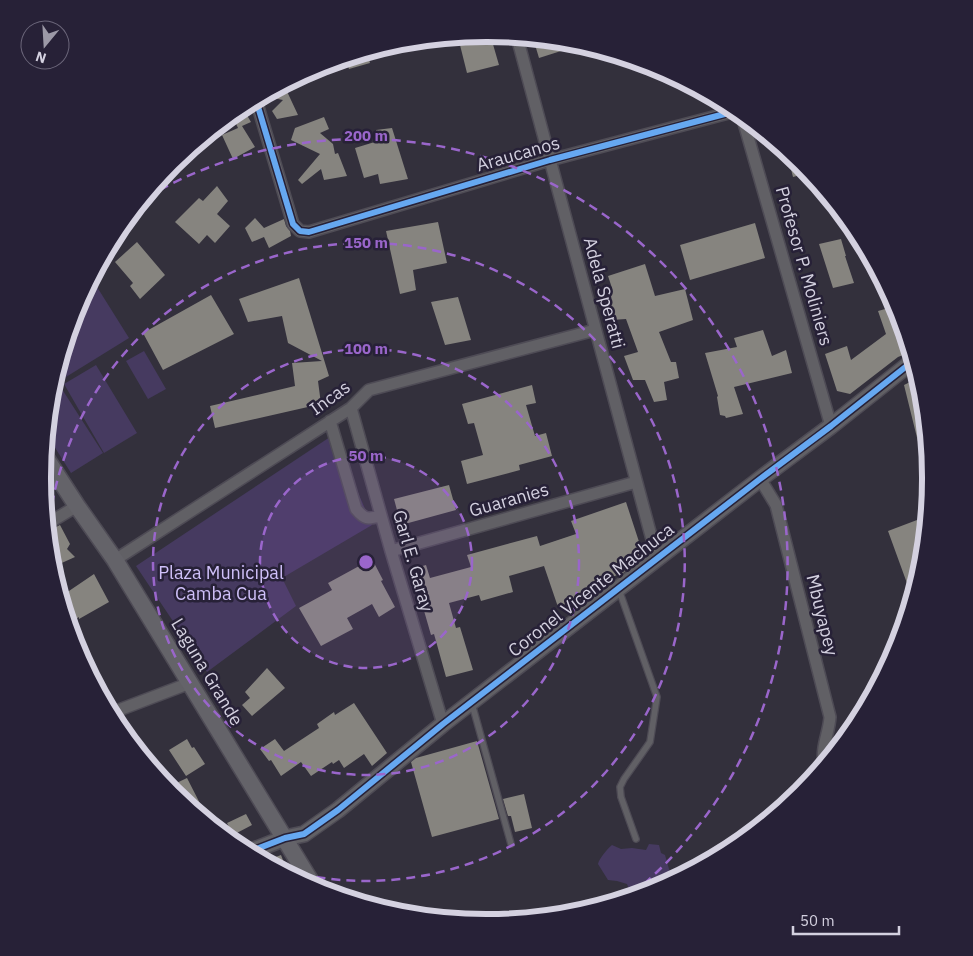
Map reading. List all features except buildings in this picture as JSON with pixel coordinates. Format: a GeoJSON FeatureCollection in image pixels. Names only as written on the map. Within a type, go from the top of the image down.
{"type":"FeatureCollection","features":[{"type":"Feature","properties":{"kind":"main road","name":"Laguna Grande"},"geometry":{"type":"LineString","coordinates":[[51,467],[76,506],[115,560],[306,874]]}},
{"type":"Feature","properties":{"kind":"street","name":"Adela Speratti"},"geometry":{"type":"LineString","coordinates":[[519,43],[657,558]]}},
{"type":"Feature","properties":{"kind":"street","name":"Araucanos"},"geometry":{"type":"LineString","coordinates":[[258,108],[293,224],[300,231],[309,232],[550,160],[725,114]]}},
{"type":"Feature","properties":{"kind":"street","name":"Profesor P. Moliniers"},"geometry":{"type":"LineString","coordinates":[[745,128],[832,426]]}},
{"type":"Feature","properties":{"kind":"street","name":"Incas"},"geometry":{"type":"LineString","coordinates":[[115,560],[351,408],[370,390],[595,330]]}},
{"type":"Feature","properties":{"kind":"street","name":"Coronel Vicente Machuca"},"geometry":{"type":"LineString","coordinates":[[258,848],[285,838],[304,834],[338,810],[471,702],[760,479],[832,426],[907,366]]}},
{"type":"Feature","properties":{"kind":"street","name":"Garl E. Garay"},"geometry":{"type":"LineString","coordinates":[[351,408],[391,551],[443,724]]}},
{"type":"Feature","properties":{"kind":"street"},"geometry":{"type":"LineString","coordinates":[[330,422],[356,510],[366,518],[381,516]]}},
{"type":"Feature","properties":{"kind":"street","name":"Mbuyapey"},"geometry":{"type":"LineString","coordinates":[[760,479],[776,505],[830,716],[830,726],[823,754]]}},
{"type":"Feature","properties":{"kind":"street","name":"Guaranies"},"geometry":{"type":"LineString","coordinates":[[391,551],[636,482]]}},
{"type":"Feature","properties":{"kind":"street"},"geometry":{"type":"LineString","coordinates":[[53,520],[76,506]]}},
{"type":"Feature","properties":{"kind":"street"},"geometry":{"type":"LineString","coordinates":[[118,710],[190,684]]}},
{"type":"Feature","properties":{"kind":"lane"},"geometry":{"type":"LineString","coordinates":[[618,588],[657,697],[650,742],[620,787],[621,797],[636,839]]}},
{"type":"Feature","properties":{"kind":"lane"},"geometry":{"type":"LineString","coordinates":[[471,702],[511,844]]}},
{"type":"Feature","properties":{"kind":"green space"},"geometry":{"type":"Polygon","coordinates":[[[96,285],[129,338],[62,379],[74,338],[96,285]]]}},
{"type":"Feature","properties":{"kind":"green space"},"geometry":{"type":"Polygon","coordinates":[[[144,351],[166,389],[148,399],[126,361],[144,351]]]}},
{"type":"Feature","properties":{"kind":"green space"},"geometry":{"type":"Polygon","coordinates":[[[96,365],[137,433],[104,453],[64,384],[96,365]]]}},
{"type":"Feature","properties":{"kind":"green space"},"geometry":{"type":"Polygon","coordinates":[[[61,387],[103,453],[71,473],[53,444],[61,387]]]}},
{"type":"Feature","properties":{"kind":"green space","name":"Plaza Municipal Camba Cua"},"geometry":{"type":"Polygon","coordinates":[[[333,435],[372,525],[282,578],[296,606],[207,672],[136,566],[333,435]]]}},
{"type":"Feature","properties":{"kind":"green space"},"geometry":{"type":"Polygon","coordinates":[[[649,844],[659,845],[661,853],[665,855],[670,873],[629,889],[627,884],[608,880],[598,864],[612,845],[621,849],[646,850],[649,844]]]}},
{"type":"Feature","properties":{"kind":"cycle path"},"geometry":{"type":"LineString","coordinates":[[258,108],[293,224],[300,231],[309,232],[550,160],[725,114]]}},
{"type":"Feature","properties":{"kind":"cycle path"},"geometry":{"type":"LineString","coordinates":[[258,848],[285,838],[304,834],[338,810],[443,724],[907,366]]}}]}
